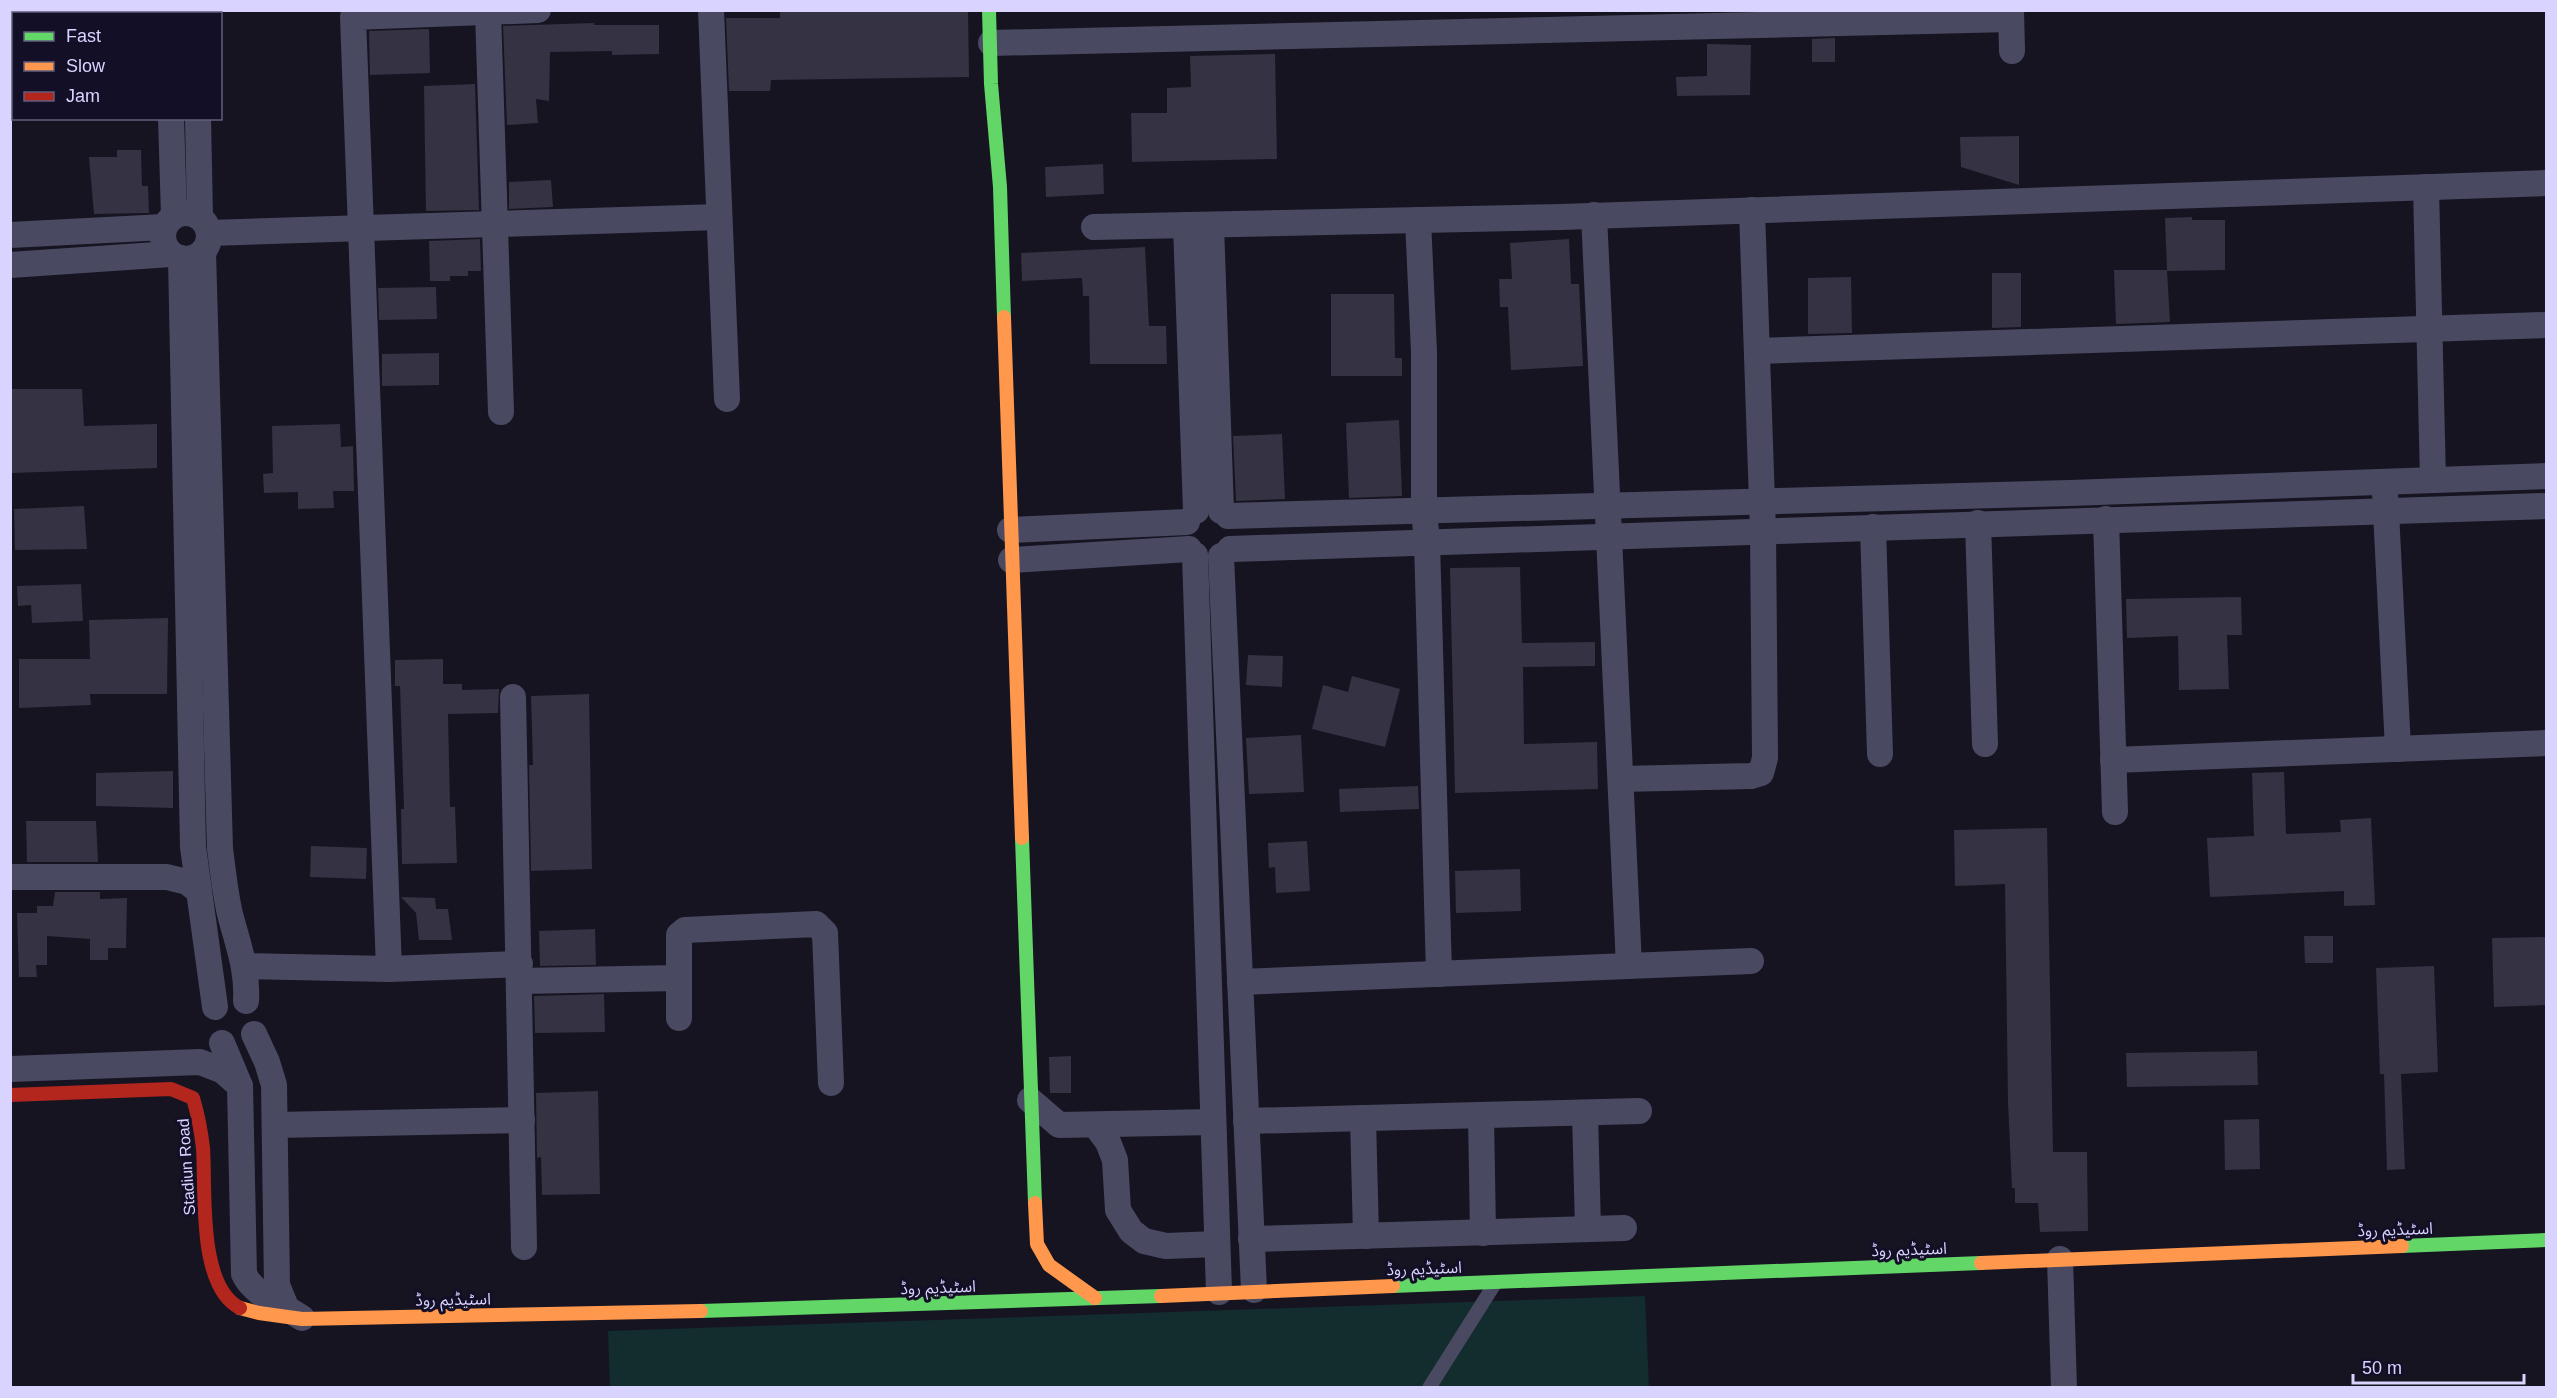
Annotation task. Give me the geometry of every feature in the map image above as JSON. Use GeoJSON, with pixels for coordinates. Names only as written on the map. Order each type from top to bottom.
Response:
{"type":"FeatureCollection","features":[{"type":"Feature","properties":{"kind":"main road"},"geometry":{"type":"LineString","coordinates":[[989,10],[990,84],[1000,187],[1011,560],[1037,1244],[1049,1265],[1095,1298]]}},
{"type":"Feature","properties":{"kind":"main road","name":"Stadiun Road"},"geometry":{"type":"LineString","coordinates":[[10,1095],[171,1089],[193,1098],[203,1131],[208,1246],[216,1280],[234,1305],[255,1312],[294,1313]]}},
{"type":"Feature","properties":{"kind":"main road","name":"اسٹیڈیم روڈ"},"geometry":{"type":"LineString","coordinates":[[294,1313],[792,1309],[2547,1240]]}},
{"type":"Feature","properties":{"kind":"street"},"geometry":{"type":"LineString","coordinates":[[389,969],[353,17],[538,10]]}},
{"type":"Feature","properties":{"kind":"street"},"geometry":{"type":"LineString","coordinates":[[711,10],[727,399]]}},
{"type":"Feature","properties":{"kind":"street"},"geometry":{"type":"LineString","coordinates":[[488,12],[501,412]]}},
{"type":"Feature","properties":{"kind":"street"},"geometry":{"type":"LineString","coordinates":[[991,43],[2011,15],[2012,51]]}},
{"type":"Feature","properties":{"kind":"street"},"geometry":{"type":"LineString","coordinates":[[171,120],[169,221],[163,242],[193,243]]}},
{"type":"Feature","properties":{"kind":"street"},"geometry":{"type":"LineString","coordinates":[[198,120],[193,243],[193,847],[214,1007]]}},
{"type":"Feature","properties":{"kind":"street"},"geometry":{"type":"LineString","coordinates":[[1094,227],[1594,215],[2547,183]]}},
{"type":"Feature","properties":{"kind":"street"},"geometry":{"type":"LineString","coordinates":[[2426,187],[2433,480]]}},
{"type":"Feature","properties":{"kind":"street"},"geometry":{"type":"LineString","coordinates":[[1621,779],[1751,776],[1761,773],[1765,758],[1763,531],[1752,210]]}},
{"type":"Feature","properties":{"kind":"street"},"geometry":{"type":"LineString","coordinates":[[10,235],[169,221],[184,212],[193,243],[220,849],[229,906],[245,966],[246,1001],[257,1017],[254,1034],[246,1043],[232,1047],[218,1041],[209,1029],[210,1013],[214,1007],[220,1001],[235,998],[246,1001]]}},
{"type":"Feature","properties":{"kind":"street"},"geometry":{"type":"LineString","coordinates":[[1594,215],[1629,966]]}},
{"type":"Feature","properties":{"kind":"street"},"geometry":{"type":"LineString","coordinates":[[10,265],[193,243],[362,228],[719,217]]}},
{"type":"Feature","properties":{"kind":"street"},"geometry":{"type":"LineString","coordinates":[[1418,220],[1424,352],[1424,511],[1427,542],[1439,974]]}},
{"type":"Feature","properties":{"kind":"street"},"geometry":{"type":"LineString","coordinates":[[1186,225],[1208,515]]}},
{"type":"Feature","properties":{"kind":"street"},"geometry":{"type":"LineString","coordinates":[[1211,225],[1208,515],[1184,536],[1192,552],[1219,1292]]}},
{"type":"Feature","properties":{"kind":"street"},"geometry":{"type":"LineString","coordinates":[[1757,351],[2547,325]]}},
{"type":"Feature","properties":{"kind":"street"},"geometry":{"type":"LineString","coordinates":[[1010,530],[1208,515],[1606,506],[2547,476]]}},
{"type":"Feature","properties":{"kind":"street"},"geometry":{"type":"LineString","coordinates":[[2384,482],[2398,749]]}},
{"type":"Feature","properties":{"kind":"street"},"geometry":{"type":"LineString","coordinates":[[1011,560],[1192,552],[1208,559],[1226,552],[1427,542],[2387,509],[2547,506]]}},
{"type":"Feature","properties":{"kind":"street"},"geometry":{"type":"LineString","coordinates":[[1208,515],[1234,528],[1235,536],[1226,552],[1240,982],[1254,1290]]}},
{"type":"Feature","properties":{"kind":"street"},"geometry":{"type":"LineString","coordinates":[[2106,519],[2115,812]]}},
{"type":"Feature","properties":{"kind":"street"},"geometry":{"type":"LineString","coordinates":[[1978,523],[1985,744]]}},
{"type":"Feature","properties":{"kind":"street"},"geometry":{"type":"LineString","coordinates":[[1873,527],[1880,754]]}},
{"type":"Feature","properties":{"kind":"street"},"geometry":{"type":"LineString","coordinates":[[513,698],[524,1247]]}},
{"type":"Feature","properties":{"kind":"street"},"geometry":{"type":"LineString","coordinates":[[2113,760],[2547,743]]}},
{"type":"Feature","properties":{"kind":"street"},"geometry":{"type":"LineString","coordinates":[[10,877],[167,877],[187,882],[199,891]]}},
{"type":"Feature","properties":{"kind":"street"},"geometry":{"type":"LineString","coordinates":[[680,1018],[679,935],[685,930],[816,924],[825,933],[831,1083]]}},
{"type":"Feature","properties":{"kind":"street"},"geometry":{"type":"LineString","coordinates":[[1240,982],[1751,961]]}},
{"type":"Feature","properties":{"kind":"street"},"geometry":{"type":"LineString","coordinates":[[245,966],[678,978]]}},
{"type":"Feature","properties":{"kind":"street"},"geometry":{"type":"LineString","coordinates":[[254,1034],[267,1062],[274,1085],[277,1285],[294,1313]]}},
{"type":"Feature","properties":{"kind":"street"},"geometry":{"type":"LineString","coordinates":[[222,1043],[240,1086],[244,1274],[247,1282],[294,1313]]}},
{"type":"Feature","properties":{"kind":"street"},"geometry":{"type":"LineString","coordinates":[[10,1069],[200,1062],[223,1071],[240,1086]]}},
{"type":"Feature","properties":{"kind":"street"},"geometry":{"type":"LineString","coordinates":[[1030,1100],[1059,1125],[1213,1122]]}},
{"type":"Feature","properties":{"kind":"street"},"geometry":{"type":"LineString","coordinates":[[1246,1121],[1639,1111]]}},
{"type":"Feature","properties":{"kind":"street"},"geometry":{"type":"LineString","coordinates":[[1585,1113],[1587,1229]]}},
{"type":"Feature","properties":{"kind":"street"},"geometry":{"type":"LineString","coordinates":[[1481,1116],[1483,1233]]}},
{"type":"Feature","properties":{"kind":"street"},"geometry":{"type":"LineString","coordinates":[[1363,1118],[1366,1236]]}},
{"type":"Feature","properties":{"kind":"street"},"geometry":{"type":"LineString","coordinates":[[275,1125],[522,1120]]}},
{"type":"Feature","properties":{"kind":"street"},"geometry":{"type":"LineString","coordinates":[[1096,1125],[1108,1142],[1115,1160],[1118,1210],[1131,1231],[1144,1241],[1166,1246],[1217,1244]]}},
{"type":"Feature","properties":{"kind":"street"},"geometry":{"type":"LineString","coordinates":[[1251,1239],[1624,1228]]}},
{"type":"Feature","properties":{"kind":"street"},"geometry":{"type":"LineString","coordinates":[[2060,1259],[2064,1388]]}},
{"type":"Feature","properties":{"kind":"lane"},"geometry":{"type":"LineString","coordinates":[[1429,1388],[1496,1283]]}},
{"type":"Feature","properties":{"kind":"green space"},"geometry":{"type":"Polygon","coordinates":[[[1645,1296],[1649,1387],[610,1387],[608,1331],[1645,1296]]]}},
{"type":"Feature","properties":{"kind":"building"},"geometry":{"type":"Polygon","coordinates":[[[780,10],[968,10],[969,77],[771,80],[770,91],[729,91],[726,18],[780,18],[780,10]]]}},
{"type":"Feature","properties":{"kind":"building"},"geometry":{"type":"Polygon","coordinates":[[[594,23],[594,25],[659,25],[659,54],[612,55],[612,51],[550,52],[549,101],[536,99],[538,123],[507,125],[503,26],[594,23]]]}},
{"type":"Feature","properties":{"kind":"building"},"geometry":{"type":"Polygon","coordinates":[[[429,29],[430,73],[370,75],[369,31],[429,29]]]}},
{"type":"Feature","properties":{"kind":"building"},"geometry":{"type":"Polygon","coordinates":[[[1835,38],[1835,62],[1812,62],[1812,39],[1835,38]]]}},
{"type":"Feature","properties":{"kind":"building"},"geometry":{"type":"Polygon","coordinates":[[[1707,44],[1751,45],[1750,95],[1677,96],[1676,77],[1707,76],[1707,44]]]}},
{"type":"Feature","properties":{"kind":"building"},"geometry":{"type":"Polygon","coordinates":[[[1275,54],[1277,159],[1132,162],[1131,113],[1167,113],[1167,88],[1191,87],[1190,56],[1275,54]]]}},
{"type":"Feature","properties":{"kind":"building"},"geometry":{"type":"Polygon","coordinates":[[[475,84],[479,210],[426,211],[424,86],[475,84]]]}},
{"type":"Feature","properties":{"kind":"building"},"geometry":{"type":"Polygon","coordinates":[[[2019,136],[2019,185],[1961,167],[1960,137],[2019,136]]]}},
{"type":"Feature","properties":{"kind":"building"},"geometry":{"type":"Polygon","coordinates":[[[117,150],[141,150],[142,186],[148,186],[149,213],[94,214],[89,157],[117,157],[117,150]]]}},
{"type":"Feature","properties":{"kind":"building"},"geometry":{"type":"Polygon","coordinates":[[[1103,164],[1104,194],[1046,197],[1045,167],[1103,164]]]}},
{"type":"Feature","properties":{"kind":"building"},"geometry":{"type":"Polygon","coordinates":[[[551,180],[553,207],[509,209],[509,182],[551,180]]]}},
{"type":"Feature","properties":{"kind":"building"},"geometry":{"type":"Polygon","coordinates":[[[2192,217],[2192,220],[2225,220],[2225,270],[2167,271],[2170,322],[2116,324],[2114,270],[2167,270],[2165,218],[2192,217]]]}},
{"type":"Feature","properties":{"kind":"building"},"geometry":{"type":"Polygon","coordinates":[[[480,239],[481,271],[468,271],[468,276],[450,276],[450,281],[430,281],[429,241],[480,239]]]}},
{"type":"Feature","properties":{"kind":"building"},"geometry":{"type":"Polygon","coordinates":[[[1569,239],[1571,284],[1579,284],[1583,366],[1511,370],[1508,307],[1500,307],[1499,279],[1512,279],[1510,243],[1569,239]]]}},
{"type":"Feature","properties":{"kind":"building"},"geometry":{"type":"Polygon","coordinates":[[[1145,247],[1149,326],[1166,326],[1167,364],[1090,364],[1089,296],[1083,296],[1082,278],[1022,281],[1021,253],[1145,247]]]}},
{"type":"Feature","properties":{"kind":"building"},"geometry":{"type":"Polygon","coordinates":[[[1992,273],[2021,273],[2021,327],[1992,328],[1992,273]]]}},
{"type":"Feature","properties":{"kind":"building"},"geometry":{"type":"Polygon","coordinates":[[[1851,277],[1852,333],[1808,334],[1808,278],[1851,277]]]}},
{"type":"Feature","properties":{"kind":"building"},"geometry":{"type":"Polygon","coordinates":[[[436,287],[437,319],[379,320],[378,288],[436,287]]]}},
{"type":"Feature","properties":{"kind":"building"},"geometry":{"type":"Polygon","coordinates":[[[1331,294],[1394,294],[1395,358],[1402,358],[1402,376],[1331,376],[1331,294]]]}},
{"type":"Feature","properties":{"kind":"building"},"geometry":{"type":"Polygon","coordinates":[[[439,353],[439,385],[382,386],[382,354],[439,353]]]}},
{"type":"Feature","properties":{"kind":"building"},"geometry":{"type":"Polygon","coordinates":[[[12,389],[82,389],[84,426],[157,424],[157,468],[12,473],[12,389]]]}},
{"type":"Feature","properties":{"kind":"building"},"geometry":{"type":"Polygon","coordinates":[[[1399,420],[1402,496],[1349,498],[1346,423],[1399,420]]]}},
{"type":"Feature","properties":{"kind":"building"},"geometry":{"type":"Polygon","coordinates":[[[340,424],[341,447],[353,446],[354,491],[333,491],[334,508],[298,509],[298,492],[264,493],[263,474],[273,473],[272,426],[340,424]]]}},
{"type":"Feature","properties":{"kind":"building"},"geometry":{"type":"Polygon","coordinates":[[[1282,434],[1285,499],[1236,501],[1233,436],[1282,434]]]}},
{"type":"Feature","properties":{"kind":"building"},"geometry":{"type":"Polygon","coordinates":[[[84,506],[87,549],[15,550],[14,509],[84,506]]]}},
{"type":"Feature","properties":{"kind":"building"},"geometry":{"type":"Polygon","coordinates":[[[1520,567],[1522,643],[1595,642],[1595,666],[1523,667],[1524,744],[1597,742],[1598,789],[1455,793],[1450,568],[1520,567]]]}},
{"type":"Feature","properties":{"kind":"building"},"geometry":{"type":"Polygon","coordinates":[[[81,584],[83,621],[32,623],[31,605],[18,606],[17,586],[81,584]]]}},
{"type":"Feature","properties":{"kind":"building"},"geometry":{"type":"Polygon","coordinates":[[[2241,597],[2242,635],[2227,635],[2229,689],[2179,690],[2178,636],[2127,638],[2126,599],[2241,597]]]}},
{"type":"Feature","properties":{"kind":"building"},"geometry":{"type":"Polygon","coordinates":[[[168,618],[167,694],[90,694],[91,705],[19,708],[19,659],[90,659],[89,620],[168,618]]]}},
{"type":"Feature","properties":{"kind":"building"},"geometry":{"type":"Polygon","coordinates":[[[1248,655],[1283,656],[1282,687],[1246,685],[1248,655]]]}},
{"type":"Feature","properties":{"kind":"building"},"geometry":{"type":"Polygon","coordinates":[[[443,659],[443,684],[462,684],[462,690],[499,689],[498,713],[448,714],[450,807],[455,807],[457,863],[402,864],[401,809],[404,809],[400,686],[395,686],[395,660],[443,659]]]}},
{"type":"Feature","properties":{"kind":"building"},"geometry":{"type":"Polygon","coordinates":[[[1352,676],[1400,689],[1385,747],[1312,729],[1323,685],[1348,692],[1352,676]]]}},
{"type":"Feature","properties":{"kind":"building"},"geometry":{"type":"Polygon","coordinates":[[[589,694],[592,869],[531,871],[529,765],[533,765],[531,696],[589,694]]]}},
{"type":"Feature","properties":{"kind":"building"},"geometry":{"type":"Polygon","coordinates":[[[1301,735],[1304,792],[1249,794],[1246,738],[1301,735]]]}},
{"type":"Feature","properties":{"kind":"building"},"geometry":{"type":"Polygon","coordinates":[[[173,771],[173,808],[96,806],[96,773],[173,771]]]}},
{"type":"Feature","properties":{"kind":"building"},"geometry":{"type":"Polygon","coordinates":[[[2284,772],[2286,834],[2341,832],[2340,820],[2371,818],[2375,905],[2344,906],[2344,891],[2210,897],[2207,838],[2254,836],[2252,773],[2284,772]]]}},
{"type":"Feature","properties":{"kind":"building"},"geometry":{"type":"Polygon","coordinates":[[[1418,786],[1419,809],[1340,812],[1339,789],[1418,786]]]}},
{"type":"Feature","properties":{"kind":"building"},"geometry":{"type":"Polygon","coordinates":[[[26,821],[96,821],[98,862],[27,862],[26,821]]]}},
{"type":"Feature","properties":{"kind":"building"},"geometry":{"type":"Polygon","coordinates":[[[2047,828],[2053,1152],[2087,1152],[2088,1231],[2040,1232],[2038,1203],[2015,1203],[2015,1188],[2012,1188],[2008,1102],[2005,884],[1955,886],[1954,830],[2047,828]]]}},
{"type":"Feature","properties":{"kind":"building"},"geometry":{"type":"Polygon","coordinates":[[[1307,841],[1310,891],[1276,893],[1275,867],[1269,868],[1268,843],[1307,841]]]}},
{"type":"Feature","properties":{"kind":"building"},"geometry":{"type":"Polygon","coordinates":[[[311,846],[367,848],[366,879],[310,877],[311,846]]]}},
{"type":"Feature","properties":{"kind":"building"},"geometry":{"type":"Polygon","coordinates":[[[1520,869],[1521,911],[1456,913],[1455,871],[1520,869]]]}},
{"type":"Feature","properties":{"kind":"building"},"geometry":{"type":"Polygon","coordinates":[[[55,892],[100,892],[100,899],[127,898],[126,948],[108,948],[108,960],[90,960],[90,939],[47,936],[47,965],[36,965],[37,977],[19,977],[17,913],[37,913],[37,906],[53,906],[55,892]]]}},
{"type":"Feature","properties":{"kind":"building"},"geometry":{"type":"Polygon","coordinates":[[[401,897],[435,898],[436,909],[448,909],[452,940],[419,940],[416,913],[401,897]]]}},
{"type":"Feature","properties":{"kind":"building"},"geometry":{"type":"Polygon","coordinates":[[[595,929],[596,965],[540,966],[539,931],[595,929]]]}},
{"type":"Feature","properties":{"kind":"building"},"geometry":{"type":"Polygon","coordinates":[[[2304,936],[2333,936],[2333,963],[2305,963],[2304,936]]]}},
{"type":"Feature","properties":{"kind":"building"},"geometry":{"type":"Polygon","coordinates":[[[2547,937],[2547,1005],[2494,1007],[2492,938],[2547,937]]]}},
{"type":"Feature","properties":{"kind":"building"},"geometry":{"type":"Polygon","coordinates":[[[2434,966],[2438,1072],[2401,1074],[2405,1169],[2387,1170],[2384,1074],[2380,1074],[2376,968],[2434,966]]]}},
{"type":"Feature","properties":{"kind":"building"},"geometry":{"type":"Polygon","coordinates":[[[604,994],[605,1032],[535,1033],[534,996],[604,994]]]}},
{"type":"Feature","properties":{"kind":"building"},"geometry":{"type":"Polygon","coordinates":[[[2257,1051],[2258,1085],[2127,1087],[2126,1053],[2257,1051]]]}},
{"type":"Feature","properties":{"kind":"building"},"geometry":{"type":"Polygon","coordinates":[[[1071,1056],[1071,1093],[1050,1093],[1049,1057],[1071,1056]]]}},
{"type":"Feature","properties":{"kind":"building"},"geometry":{"type":"Polygon","coordinates":[[[598,1091],[600,1194],[542,1195],[541,1157],[537,1158],[536,1093],[598,1091]]]}},
{"type":"Feature","properties":{"kind":"building"},"geometry":{"type":"Polygon","coordinates":[[[2259,1119],[2260,1169],[2225,1170],[2224,1120],[2259,1119]]]}},
{"type":"Feature","properties":{"kind":"traffic: fast"},"geometry":{"type":"LineString","coordinates":[[989,10],[991,84],[1000,187],[1004,317]]}},
{"type":"Feature","properties":{"kind":"traffic: fast"},"geometry":{"type":"LineString","coordinates":[[1022,838],[1035,1203]]}},
{"type":"Feature","properties":{"kind":"traffic: fast"},"geometry":{"type":"LineString","coordinates":[[2402,1246],[2546,1240]]}},
{"type":"Feature","properties":{"kind":"traffic: fast"},"geometry":{"type":"LineString","coordinates":[[1393,1286],[1981,1263]]}},
{"type":"Feature","properties":{"kind":"traffic: fast"},"geometry":{"type":"LineString","coordinates":[[701,1311],[1161,1296]]}},
{"type":"Feature","properties":{"kind":"traffic: slow"},"geometry":{"type":"LineString","coordinates":[[1004,317],[1022,838]]}},
{"type":"Feature","properties":{"kind":"traffic: slow"},"geometry":{"type":"LineString","coordinates":[[1035,1203],[1037,1244],[1049,1265],[1095,1298]]}},
{"type":"Feature","properties":{"kind":"traffic: slow"},"geometry":{"type":"LineString","coordinates":[[1981,1263],[2402,1246]]}},
{"type":"Feature","properties":{"kind":"traffic: slow"},"geometry":{"type":"LineString","coordinates":[[1161,1296],[1393,1286]]}},
{"type":"Feature","properties":{"kind":"traffic: slow"},"geometry":{"type":"LineString","coordinates":[[240,1308],[302,1319],[701,1311]]}},
{"type":"Feature","properties":{"kind":"traffic: jam"},"geometry":{"type":"LineString","coordinates":[[10,1095],[171,1089],[193,1098],[203,1148],[205,1211],[210,1259],[216,1279],[226,1296],[240,1308]]}}]}
